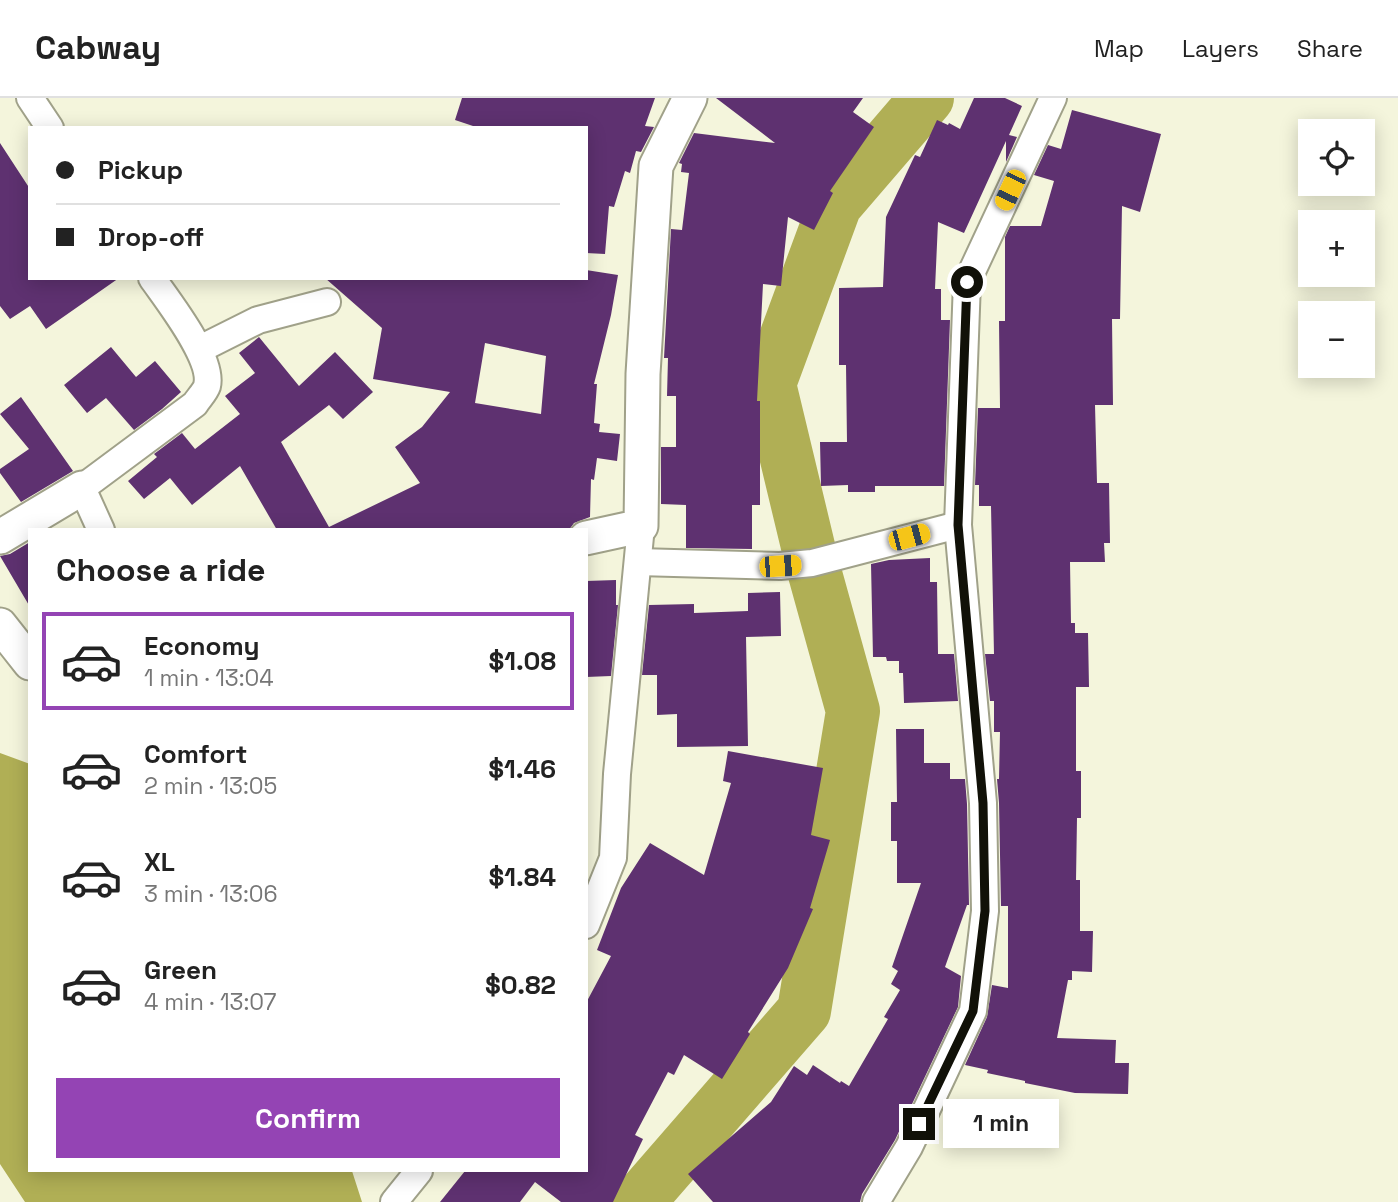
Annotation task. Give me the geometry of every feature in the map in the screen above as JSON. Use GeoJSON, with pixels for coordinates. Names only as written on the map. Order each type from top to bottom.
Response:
{"type":"FeatureCollection","features":[{"type":"Feature","properties":{"kind":"street"},"geometry":{"type":"LineString","coordinates":[[30,98],[49,126]]}},
{"type":"Feature","properties":{"kind":"street"},"geometry":{"type":"LineString","coordinates":[[588,920],[613,858],[617,774],[641,526],[643,374],[656,166],[690,98]]}},
{"type":"Feature","properties":{"kind":"street"},"geometry":{"type":"LineString","coordinates":[[876,1202],[909,1147],[973,1011],[985,911],[983,803],[958,525],[967,282],[1053,98]]}},
{"type":"Feature","properties":{"kind":"street"},"geometry":{"type":"LineString","coordinates":[[0,537],[82,488],[195,404],[207,387],[207,373],[200,349],[153,280]]}},
{"type":"Feature","properties":{"kind":"street"},"geometry":{"type":"LineString","coordinates":[[200,349],[258,320],[327,302]]}},
{"type":"Feature","properties":{"kind":"street"},"geometry":{"type":"LineString","coordinates":[[82,488],[100,528]]}},
{"type":"Feature","properties":{"kind":"street"},"geometry":{"type":"LineString","coordinates":[[638,562],[780,566],[812,563],[958,525]]}},
{"type":"Feature","properties":{"kind":"street"},"geometry":{"type":"LineString","coordinates":[[588,538],[641,526]]}},
{"type":"Feature","properties":{"kind":"street"},"geometry":{"type":"LineString","coordinates":[[0,625],[28,660]]}},
{"type":"Feature","properties":{"kind":"street"},"geometry":{"type":"LineString","coordinates":[[394,1202],[418,1172]]}},
{"type":"Feature","properties":{"kind":"shaded area"},"geometry":{"type":"Polygon","coordinates":[[[0,753],[28,763],[28,1172],[352,1172],[362,1202],[25,1202],[0,1164],[0,753]]]}},
{"type":"Feature","properties":{"kind":"building"},"geometry":{"type":"Polygon","coordinates":[[[462,98],[655,98],[645,126],[654,127],[641,152],[636,151],[630,173],[625,171],[614,207],[609,206],[605,254],[588,253],[588,126],[473,126],[455,120],[462,98]]]}},
{"type":"Feature","properties":{"kind":"building"},"geometry":{"type":"Polygon","coordinates":[[[716,98],[863,98],[853,112],[874,127],[830,191],[833,193],[814,230],[788,217],[781,286],[763,284],[757,401],[760,401],[760,505],[752,505],[752,549],[686,548],[686,505],[661,504],[661,447],[676,447],[676,396],[667,396],[668,358],[664,358],[671,229],[682,230],[689,173],[681,172],[682,164],[679,163],[694,133],[775,143],[716,98]]]}},
{"type":"Feature","properties":{"kind":"building"},"geometry":{"type":"Polygon","coordinates":[[[974,98],[1005,98],[1022,106],[1009,135],[1017,137],[1006,162],[1006,141],[964,233],[938,222],[935,289],[941,289],[941,320],[950,320],[944,486],[875,486],[875,492],[848,492],[848,485],[821,486],[820,442],[847,442],[846,365],[839,365],[839,288],[883,287],[886,217],[915,155],[920,157],[937,120],[960,129],[974,98]]]}},
{"type":"Feature","properties":{"kind":"building"},"geometry":{"type":"Polygon","coordinates":[[[1072,110],[1161,134],[1140,212],[1122,206],[1120,319],[1112,319],[1113,405],[1095,405],[1097,483],[1109,483],[1110,543],[1104,543],[1105,562],[1070,562],[1071,623],[1075,623],[1075,633],[1088,633],[1089,687],[1076,687],[1076,771],[1081,771],[1081,818],[1077,818],[1076,880],[1080,880],[1080,931],[1093,931],[1092,972],[1072,971],[1057,1038],[1116,1040],[1115,1063],[1129,1063],[1128,1094],[1075,1093],[1025,1083],[965,1065],[987,1017],[992,985],[1008,988],[1008,906],[1001,906],[997,779],[1000,732],[994,732],[994,701],[990,701],[985,654],[994,654],[991,506],[979,506],[979,485],[975,485],[978,408],[1000,408],[999,321],[1005,321],[1005,237],[1010,226],[1041,226],[1054,181],[1034,175],[1048,145],[1061,149],[1072,110]]]}},
{"type":"Feature","properties":{"kind":"building"},"geometry":{"type":"Polygon","coordinates":[[[0,143],[28,186],[28,280],[116,280],[46,329],[30,306],[10,319],[0,306],[0,143]]]}},
{"type":"Feature","properties":{"kind":"building"},"geometry":{"type":"Polygon","coordinates":[[[588,270],[618,275],[594,384],[597,384],[594,423],[600,424],[599,432],[620,434],[617,461],[597,458],[594,480],[591,479],[590,517],[574,523],[570,528],[276,528],[240,466],[192,505],[170,478],[144,499],[128,481],[157,457],[154,454],[182,433],[195,449],[240,414],[225,396],[255,373],[239,353],[259,337],[299,386],[335,352],[373,392],[343,419],[329,405],[281,442],[329,527],[420,483],[395,447],[422,427],[450,392],[373,379],[382,328],[327,280],[588,280],[588,270]],[[485,343],[475,403],[541,414],[546,356],[485,343]]]}},
{"type":"Feature","properties":{"kind":"building"},"geometry":{"type":"Polygon","coordinates":[[[111,347],[136,377],[155,361],[181,392],[134,430],[106,398],[87,413],[64,385],[111,347]]]}},
{"type":"Feature","properties":{"kind":"building"},"geometry":{"type":"Polygon","coordinates":[[[21,397],[73,471],[21,502],[0,473],[0,469],[29,449],[0,414],[21,397]]]}},
{"type":"Feature","properties":{"kind":"building"},"geometry":{"type":"Polygon","coordinates":[[[28,543],[28,604],[0,556],[10,554],[28,543]]]}},
{"type":"Feature","properties":{"kind":"building"},"geometry":{"type":"Polygon","coordinates":[[[930,558],[930,582],[937,582],[938,654],[954,654],[958,701],[904,703],[903,673],[899,673],[899,661],[873,657],[871,564],[889,560],[930,558]]]}},
{"type":"Feature","properties":{"kind":"building"},"geometry":{"type":"Polygon","coordinates":[[[616,580],[618,605],[611,676],[588,677],[588,581],[616,580]]]}},
{"type":"Feature","properties":{"kind":"building"},"geometry":{"type":"Polygon","coordinates":[[[780,592],[781,636],[746,637],[748,746],[677,747],[677,714],[657,715],[657,675],[642,675],[649,605],[694,604],[694,613],[748,611],[748,593],[780,592]]]}},
{"type":"Feature","properties":{"kind":"building"},"geometry":{"type":"Polygon","coordinates":[[[896,729],[924,729],[924,763],[950,763],[950,779],[965,779],[969,905],[945,967],[961,976],[958,1007],[895,1140],[862,1194],[860,1202],[713,1202],[688,1174],[771,1102],[794,1066],[807,1075],[813,1065],[849,1086],[888,1019],[884,1017],[900,990],[891,984],[898,971],[892,967],[921,883],[897,883],[897,841],[891,841],[891,802],[897,802],[896,729]]]}},
{"type":"Feature","properties":{"kind":"building"},"geometry":{"type":"Polygon","coordinates":[[[728,751],[823,768],[811,835],[830,840],[810,908],[813,909],[788,968],[722,1079],[684,1055],[674,1075],[668,1072],[635,1135],[643,1139],[613,1202],[561,1202],[535,1182],[520,1202],[440,1202],[464,1172],[588,1172],[588,999],[611,956],[597,950],[621,888],[650,843],[704,875],[731,783],[723,781],[728,751]]]}},
{"type":"Feature","properties":{"kind":"waterway"},"geometry":{"type":"LineString","coordinates":[[638,1202],[804,1011],[853,711],[812,563],[769,384],[835,205],[927,98]]}},
{"type":"Feature","properties":{"kind":"route"},"geometry":{"type":"LineString","coordinates":[[919,1124],[973,1011],[985,911],[983,803],[958,525],[967,282]]}}]}
